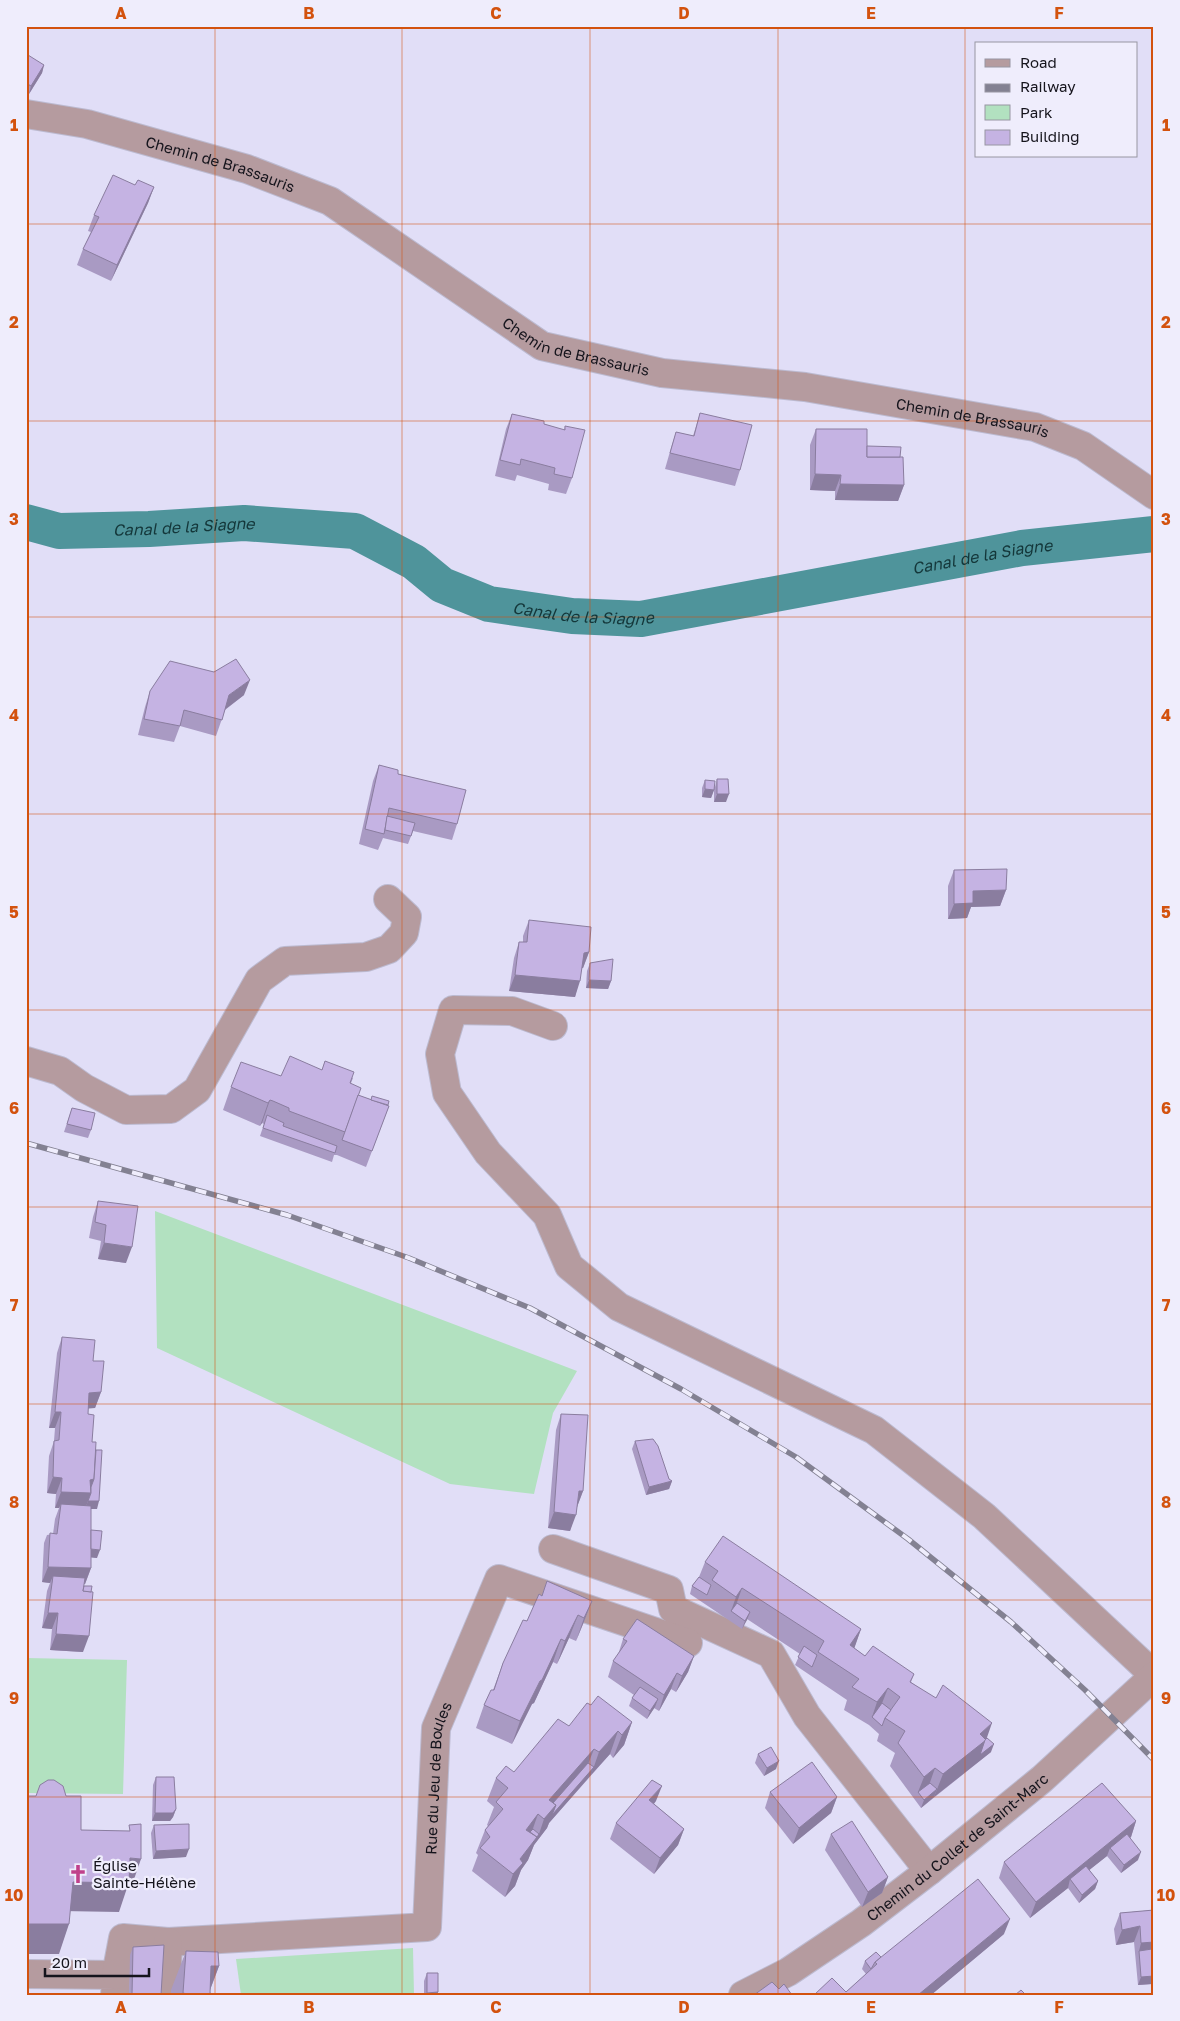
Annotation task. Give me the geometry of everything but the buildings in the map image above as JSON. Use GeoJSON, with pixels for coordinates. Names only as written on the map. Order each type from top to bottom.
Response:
{"type":"FeatureCollection","features":[{"type":"Feature","properties":{"kind":"street","name":"Chemin de Brassauris"},"geometry":{"type":"LineString","coordinates":[[26,114],[87,124],[248,169],[330,201],[542,346],[662,373],[805,387],[1035,428],[1083,446],[1154,495]]}},
{"type":"Feature","properties":{"kind":"street"},"geometry":{"type":"LineString","coordinates":[[26,1061],[60,1071],[84,1088],[126,1110],[171,1109],[197,1090],[259,980],[285,961],[366,957],[390,949],[404,933],[407,917],[388,899]]}},
{"type":"Feature","properties":{"kind":"street"},"geometry":{"type":"LineString","coordinates":[[553,1026],[512,1011],[452,1010],[440,1054],[447,1092],[488,1153],[547,1215],[569,1266],[620,1308],[874,1430],[984,1516],[1154,1676]]}},
{"type":"Feature","properties":{"kind":"street"},"geometry":{"type":"LineString","coordinates":[[553,1549],[669,1590],[673,1609],[771,1654],[807,1716],[929,1872]]}},
{"type":"Feature","properties":{"kind":"street","name":"Rue du Jeu de Boules"},"geometry":{"type":"LineString","coordinates":[[116,1985],[123,1938],[168,1942],[427,1927],[436,1728],[499,1579],[688,1643]]}},
{"type":"Feature","properties":{"kind":"street","name":"Chemin du Collet de Saint-Marc"},"geometry":{"type":"LineString","coordinates":[[743,1995],[788,1972],[861,1923],[929,1872],[1042,1778],[1154,1676]]}},
{"type":"Feature","properties":{"kind":"street"},"geometry":{"type":"LineString","coordinates":[[166,1995],[168,1942]]}},
{"type":"Feature","properties":{"kind":"street"},"geometry":{"type":"LineString","coordinates":[[26,1974],[116,1985]]}},
{"type":"Feature","properties":{"kind":"green space"},"geometry":{"type":"Polygon","coordinates":[[[155,1211],[577,1371],[553,1413],[534,1494],[450,1484],[157,1348],[155,1211]]]}},
{"type":"Feature","properties":{"kind":"green space"},"geometry":{"type":"Polygon","coordinates":[[[26,1658],[127,1660],[123,1794],[26,1793],[26,1658]]]}},
{"type":"Feature","properties":{"kind":"green space"},"geometry":{"type":"Polygon","coordinates":[[[413,1948],[414,1995],[241,1995],[236,1959],[413,1948]]]}},
{"type":"Feature","properties":{"kind":"waterway","name":"Canal de la Siagne"},"geometry":{"type":"LineString","coordinates":[[26,522],[59,531],[149,529],[244,523],[355,531],[414,562],[442,585],[489,604],[572,616],[641,619],[1022,548],[1154,534]]}},
{"type":"Feature","properties":{"kind":"railway"},"geometry":{"type":"LineString","coordinates":[[26,1143],[287,1215],[409,1258],[530,1308],[681,1389],[796,1457],[908,1539],[1011,1622],[1085,1690],[1154,1760]]}},
{"type":"Feature","properties":{"kind":"place","name":"Église Sainte-Hélène"},"geometry":{"type":"Point","coordinates":[78,1874]}}]}
